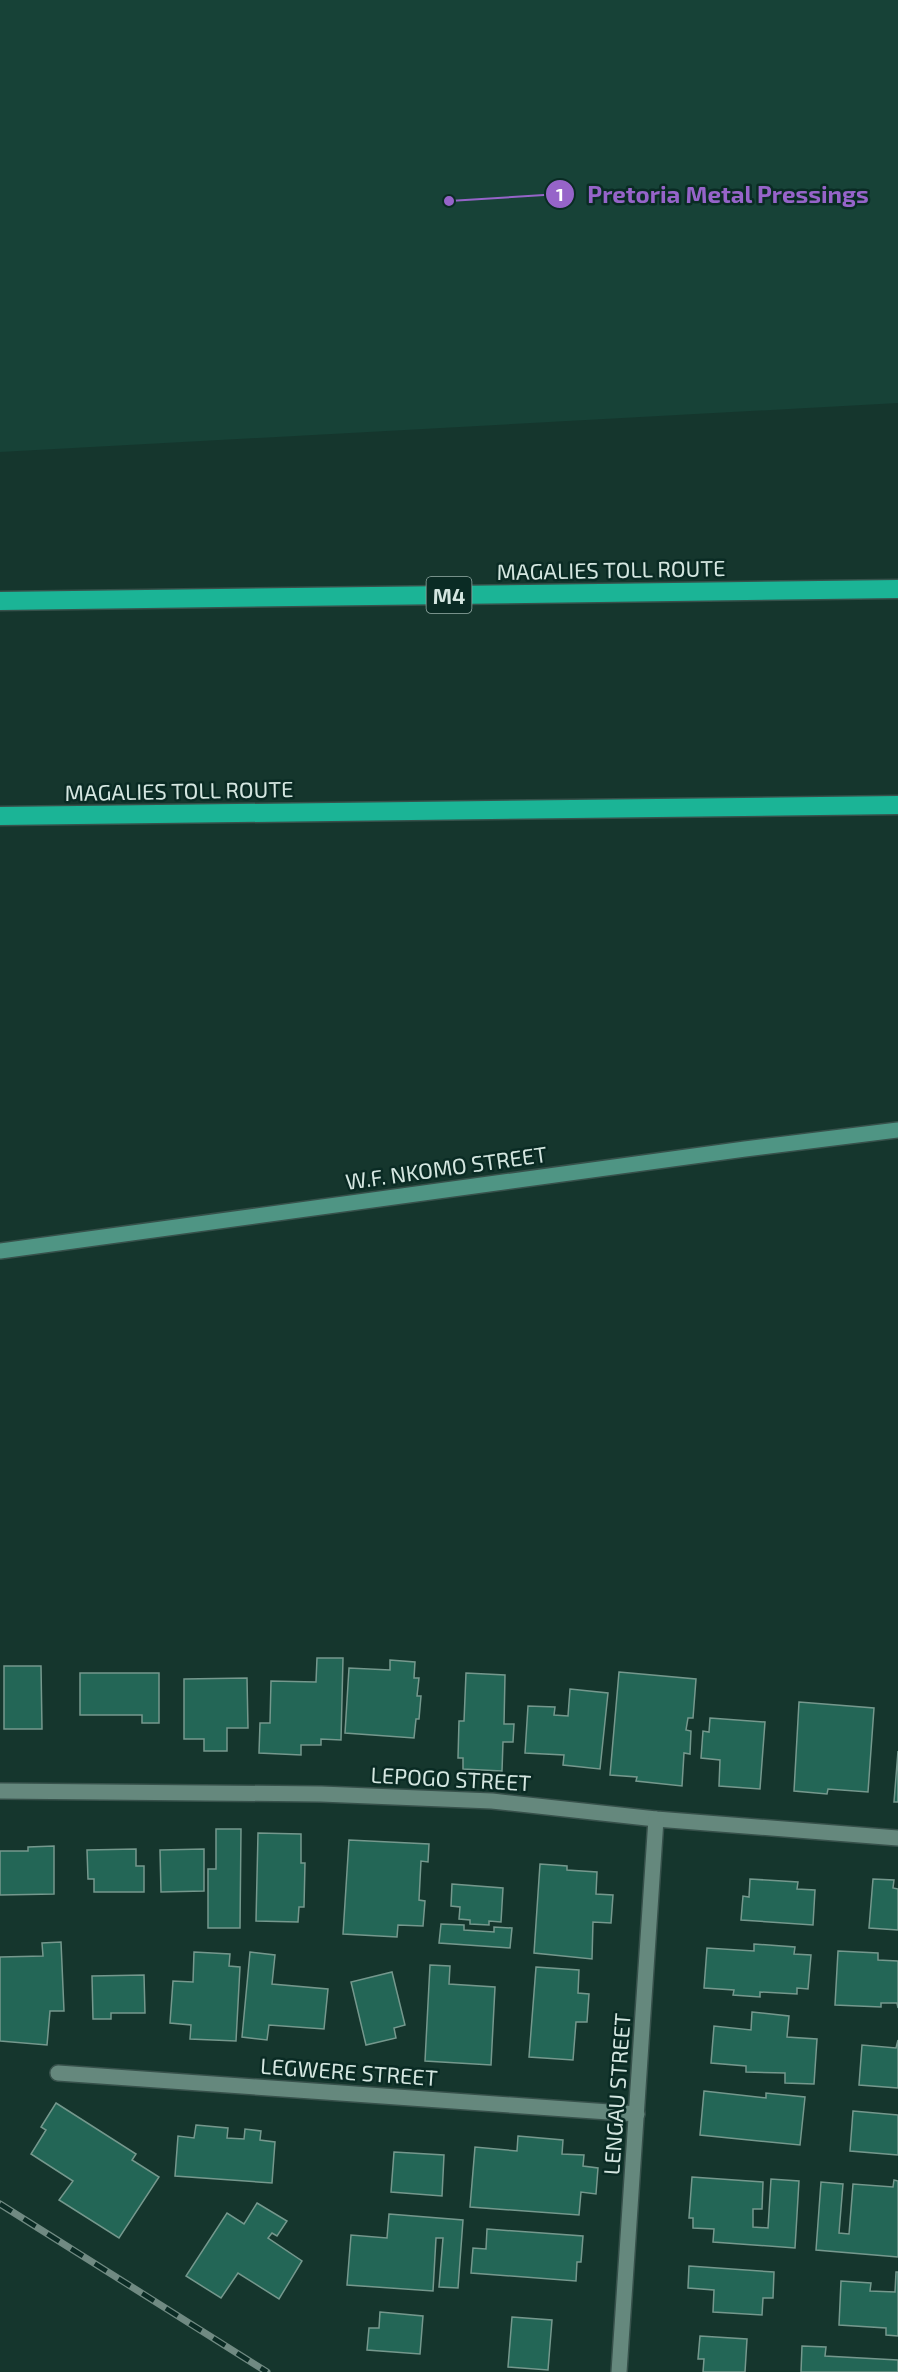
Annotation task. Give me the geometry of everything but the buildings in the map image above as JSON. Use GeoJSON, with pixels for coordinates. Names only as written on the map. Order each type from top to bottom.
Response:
{"type":"FeatureCollection","features":[{"type":"Feature","properties":{"kind":"highway","name":"MAGALIES TOLL ROUTE"},"geometry":{"type":"LineString","coordinates":[[0,601],[898,589]]}},
{"type":"Feature","properties":{"kind":"highway","name":"MAGALIES TOLL ROUTE"},"geometry":{"type":"LineString","coordinates":[[0,816],[898,805]]}},
{"type":"Feature","properties":{"kind":"main road","name":"W.F. NKOMO STREET"},"geometry":{"type":"LineString","coordinates":[[0,1251],[733,1150],[898,1130]]}},
{"type":"Feature","properties":{"kind":"street","name":"LEPOGO STREET"},"geometry":{"type":"LineString","coordinates":[[0,1791],[321,1794],[492,1801],[656,1819],[898,1838]]}},
{"type":"Feature","properties":{"kind":"street","name":"LENGAU STREET"},"geometry":{"type":"LineString","coordinates":[[619,2372],[656,1819]]}},
{"type":"Feature","properties":{"kind":"street","name":"LEGWERE STREET"},"geometry":{"type":"LineString","coordinates":[[58,2073],[637,2114]]}},
{"type":"Feature","properties":{"kind":"shaded area"},"geometry":{"type":"Polygon","coordinates":[[[0,0],[898,0],[898,403],[0,452],[0,0]]]}},
{"type":"Feature","properties":{"kind":"railway"},"geometry":{"type":"LineString","coordinates":[[0,2204],[267,2372]]}},
{"type":"Feature","properties":{"kind":"place","name":"Pretoria Metal Pressings"},"geometry":{"type":"Point","coordinates":[449,201]}}]}
